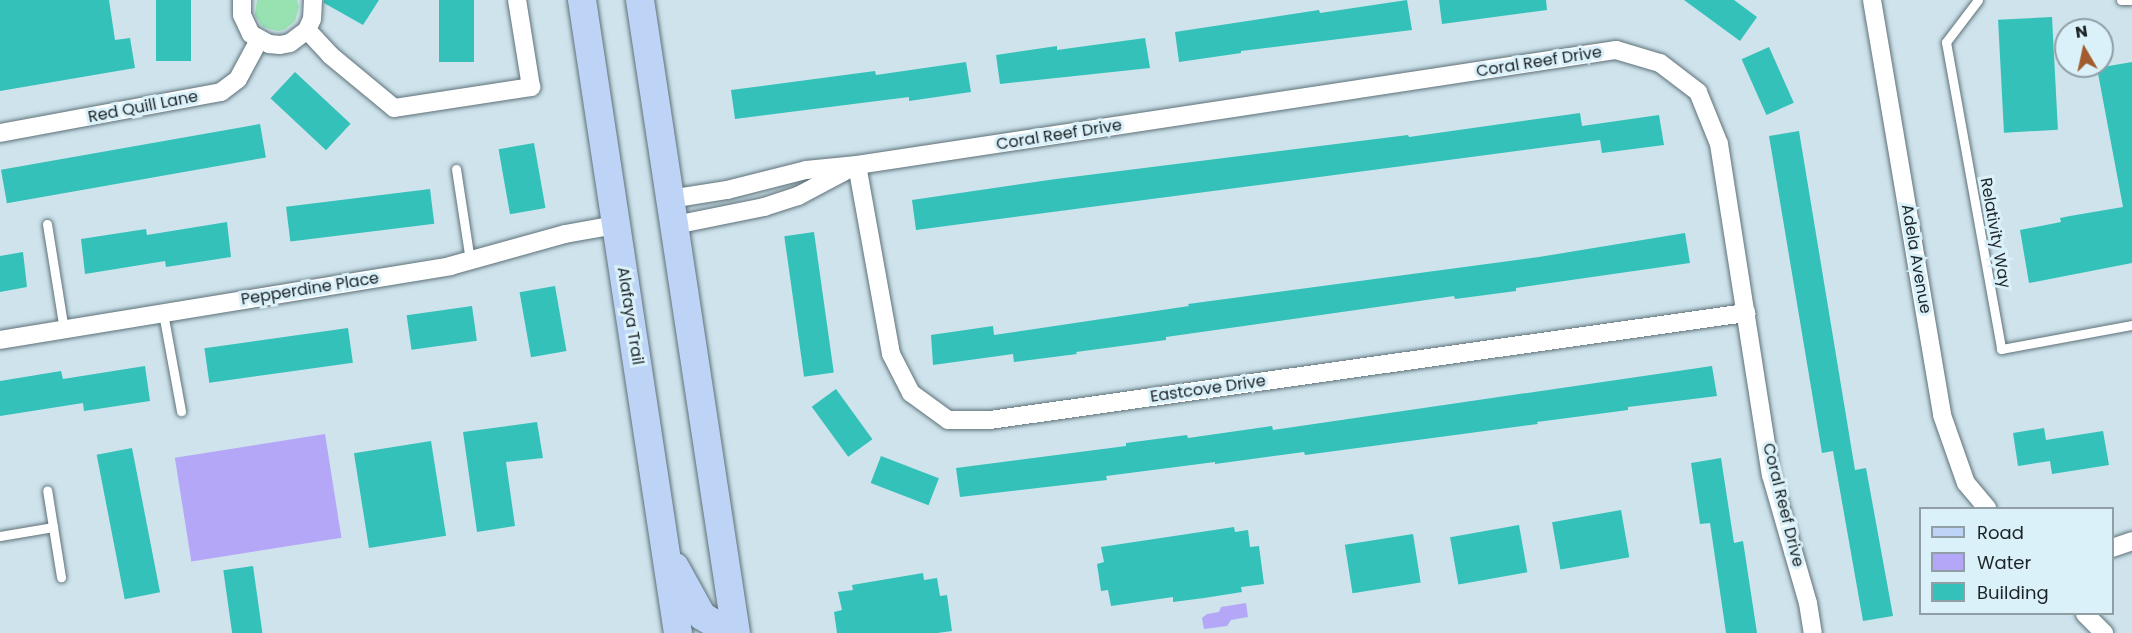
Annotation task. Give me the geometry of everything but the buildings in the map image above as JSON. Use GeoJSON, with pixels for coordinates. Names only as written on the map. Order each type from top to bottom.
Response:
{"type":"FeatureCollection","features":[{"type":"Feature","properties":{"kind":"main road","name":"Alafaya Trail"},"geometry":{"type":"LineString","coordinates":[[582,0],[678,633]]}},
{"type":"Feature","properties":{"kind":"main road"},"geometry":{"type":"LineString","coordinates":[[640,0],[736,633]]}},
{"type":"Feature","properties":{"kind":"main road"},"geometry":{"type":"LineString","coordinates":[[666,549],[702,616],[730,633]]}},
{"type":"Feature","properties":{"kind":"street"},"geometry":{"type":"LineString","coordinates":[[242,0],[245,25],[259,40],[269,44],[290,43],[307,30],[312,20],[313,0]]}},
{"type":"Feature","properties":{"kind":"street"},"geometry":{"type":"LineString","coordinates":[[307,30],[330,55],[394,108],[531,87],[517,0]]}},
{"type":"Feature","properties":{"kind":"street","name":"Adela Avenue"},"geometry":{"type":"LineString","coordinates":[[1872,0],[1942,415],[1966,483],[1986,507]]}},
{"type":"Feature","properties":{"kind":"street","name":"Red Quill Lane"},"geometry":{"type":"LineString","coordinates":[[0,133],[221,92],[238,79],[259,40]]}},
{"type":"Feature","properties":{"kind":"street","name":"Coral Reef Drive"},"geometry":{"type":"LineString","coordinates":[[673,212],[727,190],[806,170],[857,165],[1616,50],[1660,63],[1698,93],[1719,144],[1771,475],[1808,603],[1813,633]]}},
{"type":"Feature","properties":{"kind":"street","name":"Coral Reef Drive"},"geometry":{"type":"LineString","coordinates":[[673,212],[764,207],[798,196],[857,165]]}},
{"type":"Feature","properties":{"kind":"street","name":"Eastcove Drive"},"geometry":{"type":"LineString","coordinates":[[857,165],[891,354],[910,393],[948,420],[990,420],[1746,313]]}},
{"type":"Feature","properties":{"kind":"street","name":"Pepperdine Place"},"geometry":{"type":"LineString","coordinates":[[0,340],[470,261],[565,234],[616,225]]}},
{"type":"Feature","properties":{"kind":"street"},"geometry":{"type":"LineString","coordinates":[[2114,547],[2132,541]]}},
{"type":"Feature","properties":{"kind":"street"},"geometry":{"type":"LineString","coordinates":[[2086,615],[2104,633]]}},
{"type":"Feature","properties":{"kind":"lane","name":"Relativity Way"},"geometry":{"type":"LineString","coordinates":[[1978,0],[1946,42],[2001,349],[2132,325]]}},
{"type":"Feature","properties":{"kind":"lane"},"geometry":{"type":"LineString","coordinates":[[2121,0],[2130,0]]}},
{"type":"Feature","properties":{"kind":"lane"},"geometry":{"type":"LineString","coordinates":[[456,169],[470,261]]}},
{"type":"Feature","properties":{"kind":"lane"},"geometry":{"type":"LineString","coordinates":[[47,224],[64,330]]}},
{"type":"Feature","properties":{"kind":"lane"},"geometry":{"type":"LineString","coordinates":[[163,313],[181,411]]}},
{"type":"Feature","properties":{"kind":"lane"},"geometry":{"type":"LineString","coordinates":[[47,490],[61,578]]}},
{"type":"Feature","properties":{"kind":"lane"},"geometry":{"type":"LineString","coordinates":[[0,536],[53,527]]}},
{"type":"Feature","properties":{"kind":"green space"},"geometry":{"type":"Polygon","coordinates":[[[257,0],[297,0],[299,7],[295,21],[284,30],[277,31],[263,27],[255,15],[257,0]]]}},
{"type":"Feature","properties":{"kind":"water"},"geometry":{"type":"Polygon","coordinates":[[[325,434],[341,538],[191,561],[175,458],[325,434]]]}},
{"type":"Feature","properties":{"kind":"water"},"geometry":{"type":"Polygon","coordinates":[[[1246,603],[1248,617],[1231,620],[1227,626],[1204,629],[1202,618],[1207,614],[1219,612],[1221,607],[1246,603]]]}}]}
